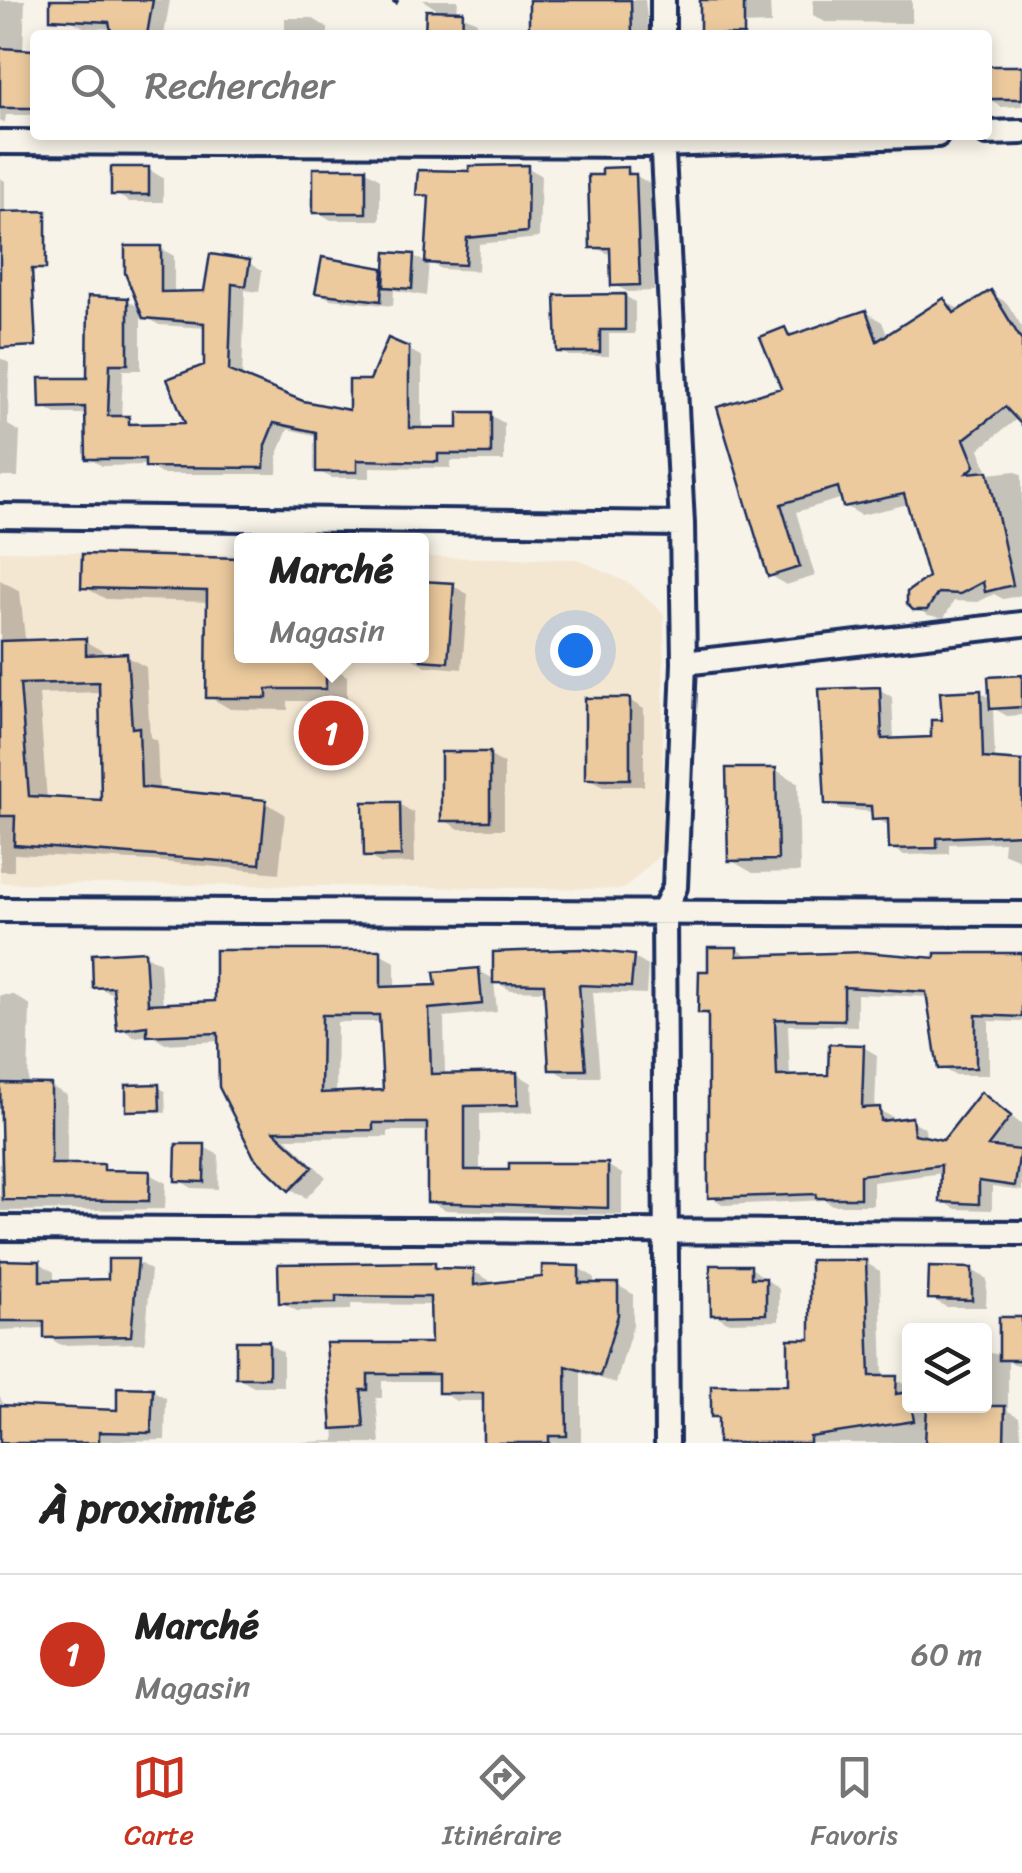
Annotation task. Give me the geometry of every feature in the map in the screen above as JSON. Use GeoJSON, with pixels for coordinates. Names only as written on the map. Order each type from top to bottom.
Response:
{"type":"FeatureCollection","features":[{"type":"Feature","properties":{"kind":"street"},"geometry":{"type":"LineString","coordinates":[[663,30],[664,0]]}},
{"type":"Feature","properties":{"kind":"street"},"geometry":{"type":"LineString","coordinates":[[992,133],[1022,132]]}},
{"type":"Feature","properties":{"kind":"street"},"geometry":{"type":"LineString","coordinates":[[0,142],[662,140],[682,524],[684,663],[676,887],[664,910],[667,1443]]}},
{"type":"Feature","properties":{"kind":"street"},"geometry":{"type":"LineString","coordinates":[[0,516],[682,524]]}},
{"type":"Feature","properties":{"kind":"street"},"geometry":{"type":"LineString","coordinates":[[684,663],[1022,624]]}},
{"type":"Feature","properties":{"kind":"street"},"geometry":{"type":"LineString","coordinates":[[0,910],[1022,914]]}},
{"type":"Feature","properties":{"kind":"street"},"geometry":{"type":"LineString","coordinates":[[0,1228],[1022,1233]]}},
{"type":"Feature","properties":{"kind":"shaded area"},"geometry":{"type":"Polygon","coordinates":[[[0,551],[234,554],[234,663],[429,663],[429,557],[577,559],[631,584],[664,614],[662,853],[624,889],[0,883],[0,551]]]}},
{"type":"Feature","properties":{"kind":"building"},"geometry":{"type":"Polygon","coordinates":[[[50,0],[153,0],[148,30],[111,30],[109,22],[50,19],[50,0]]]}},
{"type":"Feature","properties":{"kind":"building"},"geometry":{"type":"Polygon","coordinates":[[[529,0],[631,0],[632,30],[529,30],[529,0]]]}},
{"type":"Feature","properties":{"kind":"building"},"geometry":{"type":"Polygon","coordinates":[[[700,0],[744,0],[744,30],[700,30],[700,0]]]}},
{"type":"Feature","properties":{"kind":"building"},"geometry":{"type":"Polygon","coordinates":[[[426,10],[463,11],[462,30],[425,30],[426,10]]]}},
{"type":"Feature","properties":{"kind":"building"},"geometry":{"type":"Polygon","coordinates":[[[0,48],[30,50],[30,108],[0,108],[0,48]]]}},
{"type":"Feature","properties":{"kind":"building"},"geometry":{"type":"Polygon","coordinates":[[[992,66],[1022,66],[1022,99],[992,99],[992,66]]]}},
{"type":"Feature","properties":{"kind":"building"},"geometry":{"type":"Polygon","coordinates":[[[528,165],[527,232],[467,238],[465,265],[425,263],[429,196],[416,195],[418,170],[469,171],[469,166],[528,165]]]}},
{"type":"Feature","properties":{"kind":"building"},"geometry":{"type":"Polygon","coordinates":[[[111,167],[149,167],[149,195],[111,195],[111,167]]]}},
{"type":"Feature","properties":{"kind":"building"},"geometry":{"type":"Polygon","coordinates":[[[628,167],[628,174],[636,174],[640,285],[611,286],[610,248],[590,248],[588,175],[602,175],[602,168],[628,167]]]}},
{"type":"Feature","properties":{"kind":"building"},"geometry":{"type":"Polygon","coordinates":[[[313,168],[366,168],[366,213],[313,213],[313,168]]]}},
{"type":"Feature","properties":{"kind":"building"},"geometry":{"type":"Polygon","coordinates":[[[46,211],[46,269],[32,269],[36,346],[0,348],[0,212],[46,211]]]}},
{"type":"Feature","properties":{"kind":"building"},"geometry":{"type":"Polygon","coordinates":[[[125,246],[161,246],[161,292],[204,291],[210,254],[250,260],[246,286],[232,284],[229,371],[303,401],[349,410],[349,380],[370,380],[388,338],[409,347],[409,428],[458,428],[458,412],[491,412],[491,454],[438,454],[438,462],[357,460],[357,472],[316,472],[316,432],[274,423],[265,445],[264,468],[145,467],[145,459],[86,459],[85,407],[40,408],[39,378],[87,378],[88,296],[128,298],[128,364],[110,364],[108,416],[129,416],[129,424],[185,423],[167,379],[204,365],[204,323],[143,318],[125,273],[125,246]]]}},
{"type":"Feature","properties":{"kind":"building"},"geometry":{"type":"Polygon","coordinates":[[[386,252],[414,254],[412,289],[384,287],[386,252]]]}},
{"type":"Feature","properties":{"kind":"building"},"geometry":{"type":"Polygon","coordinates":[[[322,257],[383,268],[381,301],[315,293],[322,257]]]}},
{"type":"Feature","properties":{"kind":"building"},"geometry":{"type":"Polygon","coordinates":[[[991,290],[1022,341],[1022,425],[1005,407],[964,439],[975,466],[967,473],[988,471],[1013,585],[985,592],[983,582],[960,594],[938,593],[927,610],[913,610],[907,604],[907,592],[928,577],[904,494],[843,507],[838,487],[781,504],[800,567],[768,577],[717,407],[781,388],[760,337],[785,327],[789,336],[866,310],[877,341],[944,298],[954,313],[991,290]]]}},
{"type":"Feature","properties":{"kind":"building"},"geometry":{"type":"Polygon","coordinates":[[[625,294],[625,330],[600,330],[600,352],[557,352],[555,295],[625,294]]]}},
{"type":"Feature","properties":{"kind":"building"},"geometry":{"type":"Polygon","coordinates":[[[82,554],[234,558],[234,663],[326,663],[326,689],[267,689],[267,698],[206,698],[207,591],[81,588],[82,554]]]}},
{"type":"Feature","properties":{"kind":"building"},"geometry":{"type":"Polygon","coordinates":[[[429,581],[454,583],[448,662],[429,661],[429,581]]]}},
{"type":"Feature","properties":{"kind":"building"},"geometry":{"type":"Polygon","coordinates":[[[86,638],[86,655],[127,653],[132,728],[139,727],[141,787],[266,800],[260,864],[14,845],[15,816],[0,816],[0,641],[86,638]],[[99,682],[20,684],[29,796],[101,800],[99,682]]]}},
{"type":"Feature","properties":{"kind":"building"},"geometry":{"type":"Polygon","coordinates":[[[1022,675],[1022,707],[990,709],[988,677],[1022,675]]]}},
{"type":"Feature","properties":{"kind":"building"},"geometry":{"type":"Polygon","coordinates":[[[880,687],[882,739],[931,737],[931,720],[942,720],[940,692],[981,690],[983,758],[1022,761],[1022,834],[937,838],[937,848],[889,849],[888,819],[872,820],[871,806],[825,804],[819,689],[880,687]]]}},
{"type":"Feature","properties":{"kind":"building"},"geometry":{"type":"Polygon","coordinates":[[[585,698],[630,698],[630,779],[585,779],[585,698]]]}},
{"type":"Feature","properties":{"kind":"building"},"geometry":{"type":"Polygon","coordinates":[[[441,752],[490,752],[490,821],[441,821],[441,752]]]}},
{"type":"Feature","properties":{"kind":"building"},"geometry":{"type":"Polygon","coordinates":[[[726,768],[776,768],[778,860],[728,861],[726,768]]]}},
{"type":"Feature","properties":{"kind":"building"},"geometry":{"type":"Polygon","coordinates":[[[363,802],[400,802],[401,856],[364,857],[363,802]]]}},
{"type":"Feature","properties":{"kind":"building"},"geometry":{"type":"Polygon","coordinates":[[[708,947],[737,947],[737,956],[864,952],[935,958],[935,953],[1022,953],[1022,1017],[976,1015],[976,1068],[938,1069],[926,992],[844,987],[844,1020],[775,1019],[777,1076],[828,1075],[829,1044],[864,1045],[862,1108],[880,1107],[881,1121],[912,1117],[914,1134],[943,1140],[981,1092],[1011,1116],[988,1146],[1020,1150],[1015,1186],[979,1181],[979,1204],[940,1202],[941,1165],[860,1175],[860,1198],[816,1198],[816,1194],[708,1198],[708,1013],[698,1013],[699,971],[708,971],[708,947]]]}},
{"type":"Feature","properties":{"kind":"building"},"geometry":{"type":"Polygon","coordinates":[[[582,949],[634,955],[631,987],[579,985],[586,1070],[549,1070],[544,984],[493,983],[493,952],[582,949]]]}},
{"type":"Feature","properties":{"kind":"building"},"geometry":{"type":"Polygon","coordinates":[[[215,950],[381,950],[381,987],[436,985],[434,972],[479,968],[482,1004],[429,1009],[431,1074],[517,1072],[518,1105],[465,1106],[465,1170],[509,1170],[509,1163],[608,1163],[608,1208],[427,1202],[427,1123],[373,1123],[373,1130],[274,1131],[313,1167],[289,1191],[254,1157],[219,1087],[218,1033],[147,1036],[147,1026],[117,1030],[113,987],[93,988],[92,954],[145,951],[148,1004],[215,1001],[215,950]],[[322,1015],[321,1093],[383,1090],[379,1015],[322,1015]]]}},
{"type":"Feature","properties":{"kind":"building"},"geometry":{"type":"Polygon","coordinates":[[[0,1083],[51,1084],[51,1164],[104,1164],[104,1170],[150,1171],[149,1201],[3,1200],[0,1083]]]}},
{"type":"Feature","properties":{"kind":"building"},"geometry":{"type":"Polygon","coordinates":[[[159,1084],[160,1110],[126,1111],[126,1085],[159,1084]]]}},
{"type":"Feature","properties":{"kind":"building"},"geometry":{"type":"Polygon","coordinates":[[[176,1144],[205,1144],[204,1182],[175,1181],[176,1144]]]}},
{"type":"Feature","properties":{"kind":"building"},"geometry":{"type":"Polygon","coordinates":[[[108,1259],[138,1259],[131,1336],[44,1338],[44,1321],[0,1321],[0,1260],[40,1261],[40,1281],[108,1279],[108,1259]]]}},
{"type":"Feature","properties":{"kind":"building"},"geometry":{"type":"Polygon","coordinates":[[[810,1260],[866,1260],[870,1376],[897,1376],[896,1394],[902,1393],[902,1413],[913,1413],[914,1421],[810,1437],[810,1443],[718,1443],[718,1417],[711,1417],[711,1385],[788,1385],[788,1339],[810,1339],[810,1260]]]}},
{"type":"Feature","properties":{"kind":"building"},"geometry":{"type":"Polygon","coordinates":[[[435,1262],[435,1268],[474,1269],[474,1285],[542,1277],[542,1265],[579,1266],[579,1283],[618,1283],[618,1315],[600,1376],[566,1366],[567,1436],[549,1436],[549,1443],[483,1443],[483,1393],[438,1393],[438,1374],[368,1374],[368,1390],[361,1390],[364,1427],[332,1429],[326,1343],[431,1343],[430,1297],[336,1296],[336,1303],[279,1303],[278,1264],[435,1262]]]}},
{"type":"Feature","properties":{"kind":"building"},"geometry":{"type":"Polygon","coordinates":[[[710,1265],[751,1265],[751,1278],[766,1278],[766,1314],[711,1315],[710,1265]]]}},
{"type":"Feature","properties":{"kind":"building"},"geometry":{"type":"Polygon","coordinates":[[[929,1267],[972,1268],[972,1300],[928,1299],[929,1267]]]}},
{"type":"Feature","properties":{"kind":"building"},"geometry":{"type":"Polygon","coordinates":[[[999,1317],[1022,1317],[1022,1360],[999,1360],[999,1317]]]}},
{"type":"Feature","properties":{"kind":"building"},"geometry":{"type":"Polygon","coordinates":[[[236,1341],[269,1341],[269,1378],[236,1378],[236,1341]]]}},
{"type":"Feature","properties":{"kind":"building"},"geometry":{"type":"Polygon","coordinates":[[[117,1387],[153,1388],[151,1433],[99,1432],[99,1443],[0,1443],[0,1405],[117,1410],[117,1387]]]}},
{"type":"Feature","properties":{"kind":"building"},"geometry":{"type":"Polygon","coordinates":[[[992,1406],[1005,1406],[1004,1443],[925,1443],[927,1413],[992,1413],[992,1406]]]}},
{"type":"Feature","properties":{"kind":"place","name":"Marché"},"geometry":{"type":"Point","coordinates":[331,733]}}]}
